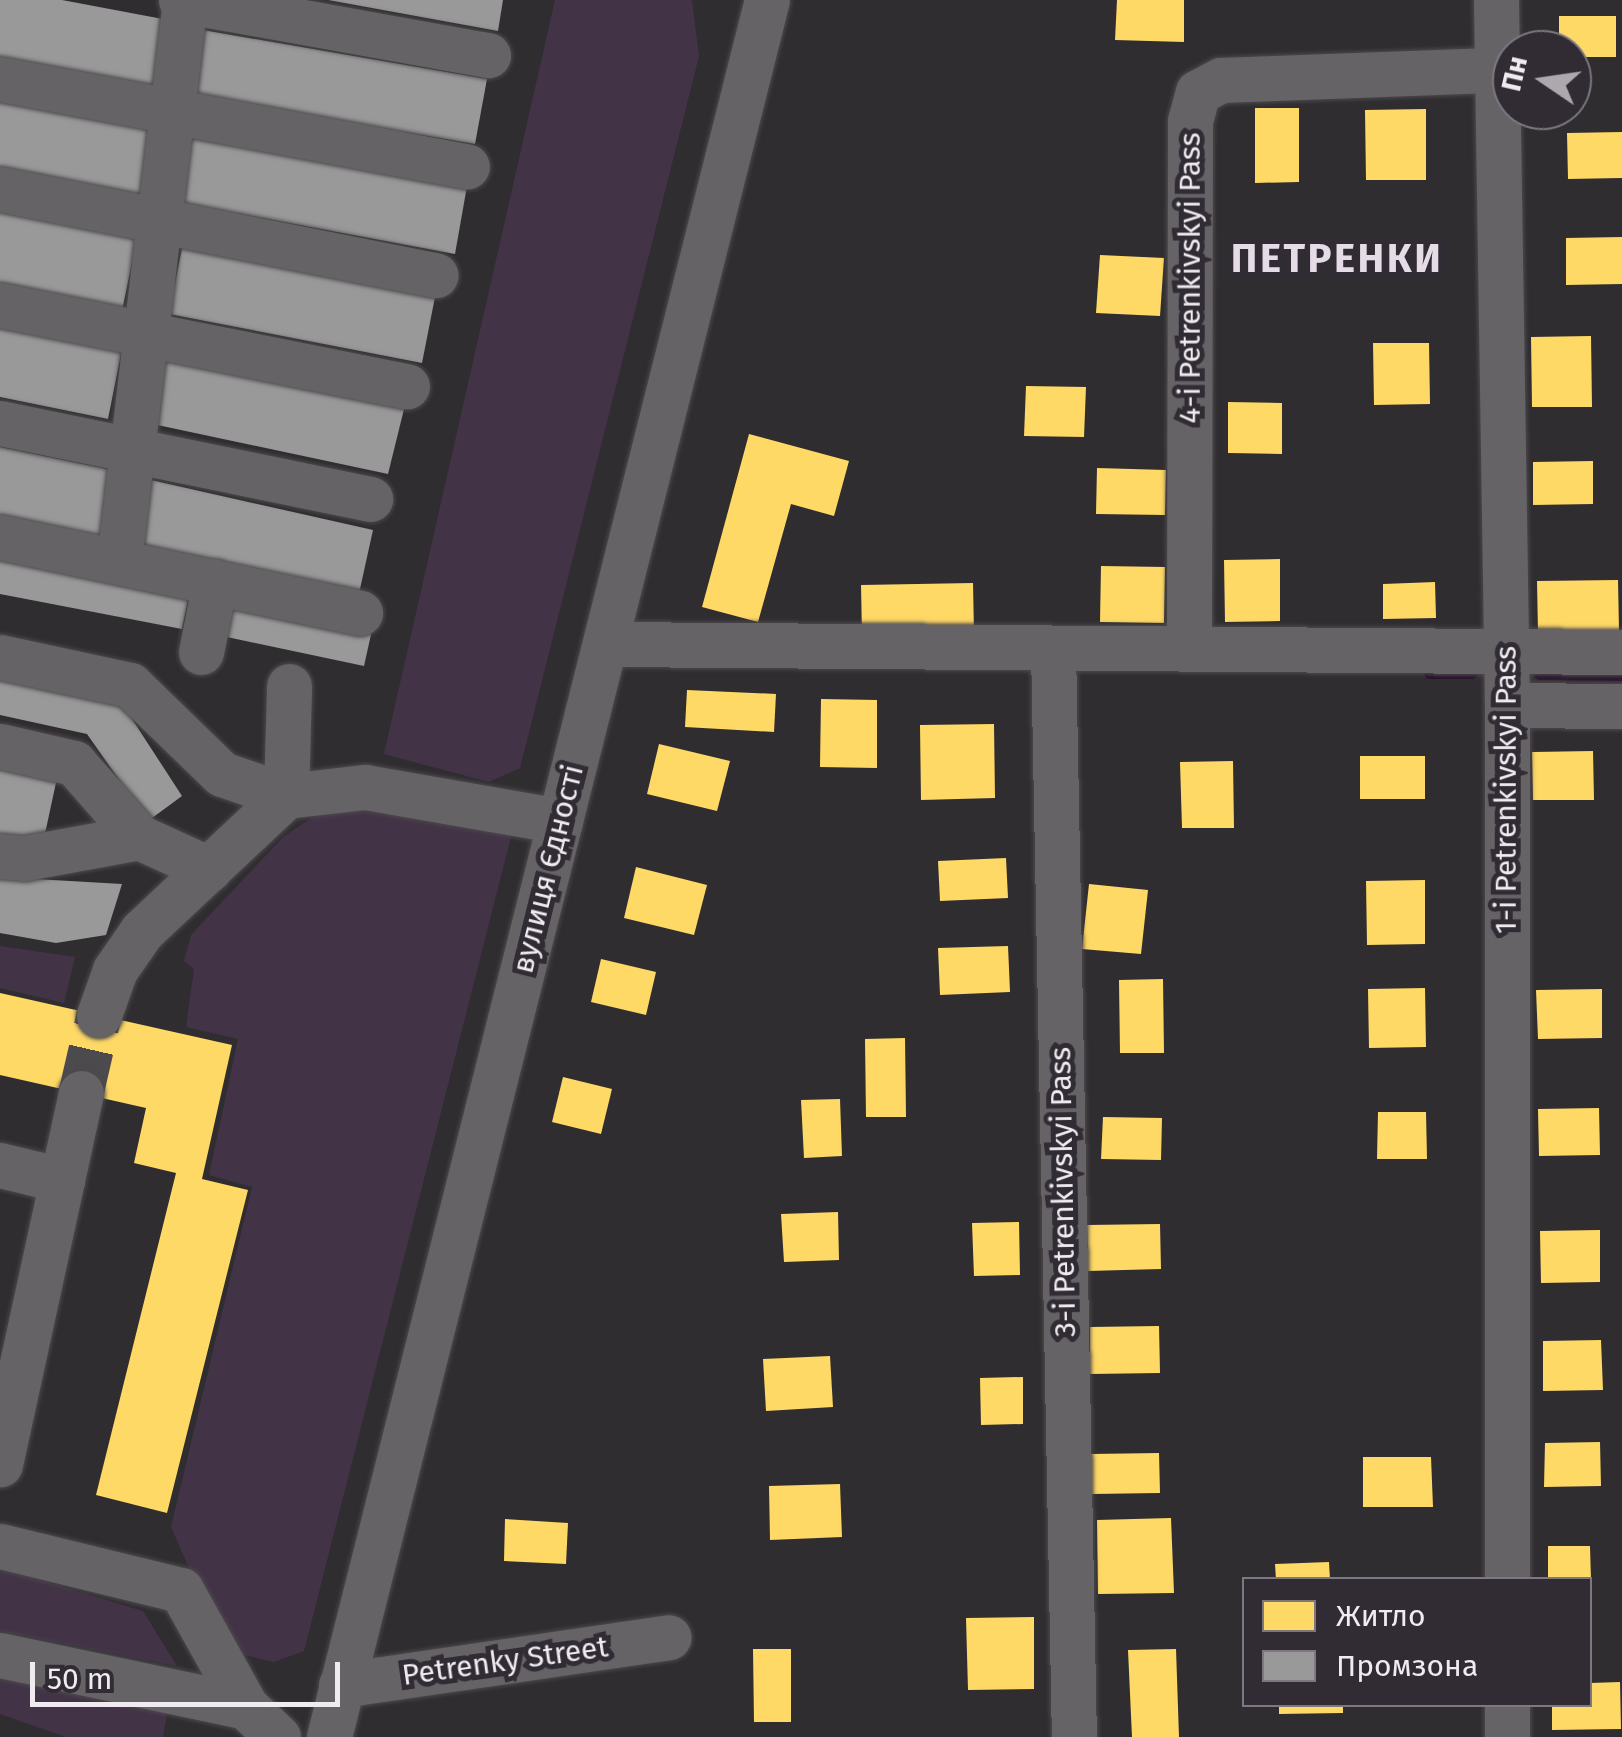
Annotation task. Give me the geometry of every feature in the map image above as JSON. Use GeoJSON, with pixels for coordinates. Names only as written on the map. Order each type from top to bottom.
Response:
{"type":"FeatureCollection","features":[{"type":"Feature","properties":{"kind":"street"},"geometry":{"type":"LineString","coordinates":[[119,561],[184,0],[488,55]]}},
{"type":"Feature","properties":{"kind":"street","name":"вулиця Єдності"},"geometry":{"type":"LineString","coordinates":[[329,1737],[767,0]]}},
{"type":"Feature","properties":{"kind":"street","name":"1-i Petrenkivskyi Pass"},"geometry":{"type":"LineString","coordinates":[[1496,0],[1497,30]]}},
{"type":"Feature","properties":{"kind":"street","name":"4-i Petrenkivskyi Pass"},"geometry":{"type":"LineString","coordinates":[[1189,649],[1190,121],[1198,92],[1220,80],[1492,70]]}},
{"type":"Feature","properties":{"kind":"street"},"geometry":{"type":"LineString","coordinates":[[0,79],[467,166]]}},
{"type":"Feature","properties":{"kind":"street","name":"1-i Petrenkivskyi Pass"},"geometry":{"type":"LineString","coordinates":[[1499,130],[1507,705],[1507,1577]]}},
{"type":"Feature","properties":{"kind":"street"},"geometry":{"type":"LineString","coordinates":[[0,189],[436,275]]}},
{"type":"Feature","properties":{"kind":"street"},"geometry":{"type":"LineString","coordinates":[[0,304],[407,386]]}},
{"type":"Feature","properties":{"kind":"street"},"geometry":{"type":"LineString","coordinates":[[0,423],[370,499]]}},
{"type":"Feature","properties":{"kind":"street"},"geometry":{"type":"LineString","coordinates":[[0,537],[360,612]]}},
{"type":"Feature","properties":{"kind":"street"},"geometry":{"type":"LineString","coordinates":[[201,652],[215,582]]}},
{"type":"Feature","properties":{"kind":"street"},"geometry":{"type":"LineString","coordinates":[[605,644],[1622,652]]}},
{"type":"Feature","properties":{"kind":"street","name":"3-i Petrenkivskyi Pass"},"geometry":{"type":"LineString","coordinates":[[1054,648],[1074,1737]]}},
{"type":"Feature","properties":{"kind":"street"},"geometry":{"type":"LineString","coordinates":[[0,657],[130,685],[222,774],[286,796],[365,787],[560,821]]}},
{"type":"Feature","properties":{"kind":"street"},"geometry":{"type":"LineString","coordinates":[[99,1015],[127,949],[286,796],[289,686]]}},
{"type":"Feature","properties":{"kind":"street"},"geometry":{"type":"LineString","coordinates":[[1507,705],[1622,706]]}},
{"type":"Feature","properties":{"kind":"street"},"geometry":{"type":"LineString","coordinates":[[0,746],[74,763],[139,837],[209,869]]}},
{"type":"Feature","properties":{"kind":"street"},"geometry":{"type":"LineString","coordinates":[[0,856],[25,858],[139,837]]}},
{"type":"Feature","properties":{"kind":"street"},"geometry":{"type":"LineString","coordinates":[[0,1464],[81,1094]]}},
{"type":"Feature","properties":{"kind":"street"},"geometry":{"type":"LineString","coordinates":[[0,1166],[62,1180]]}},
{"type":"Feature","properties":{"kind":"street"},"geometry":{"type":"LineString","coordinates":[[0,1546],[182,1590],[262,1722]]}},
{"type":"Feature","properties":{"kind":"street","name":"Petrenky Street"},"geometry":{"type":"LineString","coordinates":[[341,1685],[669,1637]]}},
{"type":"Feature","properties":{"kind":"street"},"geometry":{"type":"LineString","coordinates":[[0,1655],[262,1722]]}},
{"type":"Feature","properties":{"kind":"street"},"geometry":{"type":"LineString","coordinates":[[1507,1707],[1507,1737]]}},
{"type":"Feature","properties":{"kind":"shaded area"},"geometry":{"type":"Polygon","coordinates":[[[555,0],[692,0],[699,56],[520,768],[489,782],[384,754],[555,0]]]}},
{"type":"Feature","properties":{"kind":"shaded area"},"geometry":{"type":"Polygon","coordinates":[[[360,810],[512,833],[304,1651],[274,1662],[244,1655],[220,1638],[171,1527],[252,1187],[209,1175],[238,1039],[186,1027],[194,969],[184,961],[191,935],[283,837],[319,813],[360,810]]]}},
{"type":"Feature","properties":{"kind":"shaded area"},"geometry":{"type":"Polygon","coordinates":[[[0,946],[75,957],[64,1003],[0,988],[0,946]]]}},
{"type":"Feature","properties":{"kind":"shaded area"},"geometry":{"type":"Polygon","coordinates":[[[0,1568],[143,1611],[177,1666],[0,1631],[0,1568]]]}},
{"type":"Feature","properties":{"kind":"shaded area"},"geometry":{"type":"Polygon","coordinates":[[[0,1677],[168,1708],[163,1737],[66,1737],[0,1714],[0,1677]]]}},
{"type":"Feature","properties":{"kind":"building: Житло"},"geometry":{"type":"Polygon","coordinates":[[[1117,0],[1184,0],[1184,42],[1115,40],[1117,0]]]}},
{"type":"Feature","properties":{"kind":"building: Житло"},"geometry":{"type":"Polygon","coordinates":[[[1559,16],[1616,16],[1616,57],[1592,57],[1592,30],[1559,30],[1559,16]]]}},
{"type":"Feature","properties":{"kind":"building: Житло"},"geometry":{"type":"Polygon","coordinates":[[[1255,108],[1299,108],[1299,182],[1255,183],[1255,108]]]}},
{"type":"Feature","properties":{"kind":"building: Житло"},"geometry":{"type":"Polygon","coordinates":[[[1426,109],[1426,180],[1366,180],[1365,110],[1426,109]]]}},
{"type":"Feature","properties":{"kind":"building: Житло"},"geometry":{"type":"Polygon","coordinates":[[[1622,132],[1622,178],[1568,179],[1567,133],[1622,132]]]}},
{"type":"Feature","properties":{"kind":"building: Житло"},"geometry":{"type":"Polygon","coordinates":[[[1622,237],[1622,284],[1566,285],[1566,238],[1622,237]]]}},
{"type":"Feature","properties":{"kind":"building: Житло"},"geometry":{"type":"Polygon","coordinates":[[[1100,255],[1164,258],[1160,316],[1096,313],[1100,255]]]}},
{"type":"Feature","properties":{"kind":"building: Житло"},"geometry":{"type":"Polygon","coordinates":[[[1591,336],[1592,407],[1532,407],[1531,337],[1591,336]]]}},
{"type":"Feature","properties":{"kind":"building: Житло"},"geometry":{"type":"Polygon","coordinates":[[[1373,343],[1429,343],[1430,404],[1374,405],[1373,343]]]}},
{"type":"Feature","properties":{"kind":"building: Житло"},"geometry":{"type":"Polygon","coordinates":[[[1026,386],[1086,387],[1084,437],[1024,436],[1026,386]]]}},
{"type":"Feature","properties":{"kind":"building: Житло"},"geometry":{"type":"Polygon","coordinates":[[[1228,402],[1282,403],[1282,454],[1228,453],[1228,402]]]}},
{"type":"Feature","properties":{"kind":"building: Житло"},"geometry":{"type":"Polygon","coordinates":[[[749,434],[849,461],[834,516],[791,504],[758,622],[702,607],[749,434]]]}},
{"type":"Feature","properties":{"kind":"building: Житло"},"geometry":{"type":"Polygon","coordinates":[[[1593,461],[1593,504],[1533,505],[1533,462],[1593,461]]]}},
{"type":"Feature","properties":{"kind":"building: Житло"},"geometry":{"type":"Polygon","coordinates":[[[1097,468],[1166,470],[1165,515],[1096,514],[1097,468]]]}},
{"type":"Feature","properties":{"kind":"building: Житло"},"geometry":{"type":"Polygon","coordinates":[[[1280,559],[1280,621],[1225,622],[1224,560],[1280,559]]]}},
{"type":"Feature","properties":{"kind":"building: Житло"},"geometry":{"type":"Polygon","coordinates":[[[1101,566],[1165,567],[1164,623],[1100,622],[1101,566]]]}},
{"type":"Feature","properties":{"kind":"building: Житло"},"geometry":{"type":"Polygon","coordinates":[[[1618,580],[1619,631],[1538,632],[1537,581],[1618,580]]]}},
{"type":"Feature","properties":{"kind":"building: Житло"},"geometry":{"type":"Polygon","coordinates":[[[1435,582],[1436,618],[1383,619],[1383,584],[1435,582]]]}},
{"type":"Feature","properties":{"kind":"building: Житло"},"geometry":{"type":"Polygon","coordinates":[[[973,583],[974,634],[862,636],[861,585],[973,583]]]}},
{"type":"Feature","properties":{"kind":"building: Житло"},"geometry":{"type":"Polygon","coordinates":[[[687,690],[776,694],[774,732],[685,727],[687,690]]]}},
{"type":"Feature","properties":{"kind":"building: Житло"},"geometry":{"type":"Polygon","coordinates":[[[821,699],[877,700],[877,768],[820,767],[821,699]]]}},
{"type":"Feature","properties":{"kind":"building: Житло"},"geometry":{"type":"Polygon","coordinates":[[[994,724],[995,798],[921,800],[920,725],[994,724]]]}},
{"type":"Feature","properties":{"kind":"building: Житло"},"geometry":{"type":"Polygon","coordinates":[[[659,744],[730,761],[717,811],[647,794],[659,744]]]}},
{"type":"Feature","properties":{"kind":"building: Житло"},"geometry":{"type":"Polygon","coordinates":[[[1593,751],[1594,800],[1533,800],[1532,752],[1593,751]]]}},
{"type":"Feature","properties":{"kind":"building: Житло"},"geometry":{"type":"Polygon","coordinates":[[[1360,756],[1425,756],[1425,799],[1360,799],[1360,756]]]}},
{"type":"Feature","properties":{"kind":"building: Житло"},"geometry":{"type":"Polygon","coordinates":[[[1233,761],[1234,828],[1182,828],[1180,762],[1233,761]]]}},
{"type":"Feature","properties":{"kind":"building: Житло"},"geometry":{"type":"Polygon","coordinates":[[[1006,858],[1008,898],[940,901],[938,861],[1006,858]]]}},
{"type":"Feature","properties":{"kind":"building: Житло"},"geometry":{"type":"Polygon","coordinates":[[[636,867],[707,885],[694,935],[624,918],[636,867]]]}},
{"type":"Feature","properties":{"kind":"building: Житло"},"geometry":{"type":"Polygon","coordinates":[[[1425,880],[1425,944],[1367,945],[1366,881],[1425,880]]]}},
{"type":"Feature","properties":{"kind":"building: Житло"},"geometry":{"type":"Polygon","coordinates":[[[1089,884],[1148,890],[1141,954],[1082,949],[1089,884]]]}},
{"type":"Feature","properties":{"kind":"building: Житло"},"geometry":{"type":"Polygon","coordinates":[[[1008,946],[1010,992],[940,995],[938,948],[1008,946]]]}},
{"type":"Feature","properties":{"kind":"building: Житло"},"geometry":{"type":"Polygon","coordinates":[[[601,959],[656,972],[646,1015],[591,1002],[601,959]]]}},
{"type":"Feature","properties":{"kind":"building: Житло"},"geometry":{"type":"Polygon","coordinates":[[[1163,979],[1164,1053],[1120,1053],[1119,980],[1163,979]]]}},
{"type":"Feature","properties":{"kind":"building: Житло"},"geometry":{"type":"Polygon","coordinates":[[[1425,988],[1426,1047],[1369,1048],[1368,989],[1425,988]]]}},
{"type":"Feature","properties":{"kind":"building: Житло"},"geometry":{"type":"Polygon","coordinates":[[[1602,989],[1602,1038],[1538,1039],[1536,990],[1602,989]]]}},
{"type":"Feature","properties":{"kind":"building: Житло"},"geometry":{"type":"Polygon","coordinates":[[[0,993],[232,1045],[202,1179],[248,1190],[167,1513],[96,1495],[176,1173],[134,1163],[146,1108],[0,1075],[0,993]]]}},
{"type":"Feature","properties":{"kind":"building: Житло"},"geometry":{"type":"Polygon","coordinates":[[[905,1038],[906,1117],[866,1117],[865,1039],[905,1038]]]}},
{"type":"Feature","properties":{"kind":"building: Житло"},"geometry":{"type":"Polygon","coordinates":[[[563,1077],[612,1089],[601,1134],[552,1122],[563,1077]]]}},
{"type":"Feature","properties":{"kind":"building: Житло"},"geometry":{"type":"Polygon","coordinates":[[[840,1099],[842,1156],[804,1158],[801,1100],[840,1099]]]}},
{"type":"Feature","properties":{"kind":"building: Житло"},"geometry":{"type":"Polygon","coordinates":[[[1599,1108],[1600,1155],[1539,1156],[1538,1109],[1599,1108]]]}},
{"type":"Feature","properties":{"kind":"building: Житло"},"geometry":{"type":"Polygon","coordinates":[[[1378,1112],[1426,1112],[1427,1159],[1377,1159],[1378,1112]]]}},
{"type":"Feature","properties":{"kind":"building: Житло"},"geometry":{"type":"Polygon","coordinates":[[[1103,1117],[1162,1118],[1161,1160],[1101,1159],[1103,1117]]]}},
{"type":"Feature","properties":{"kind":"building: Житло"},"geometry":{"type":"Polygon","coordinates":[[[838,1212],[839,1260],[784,1262],[781,1214],[838,1212]]]}},
{"type":"Feature","properties":{"kind":"building: Житло"},"geometry":{"type":"Polygon","coordinates":[[[1019,1222],[1020,1275],[974,1276],[972,1223],[1019,1222]]]}},
{"type":"Feature","properties":{"kind":"building: Житло"},"geometry":{"type":"Polygon","coordinates":[[[1160,1224],[1161,1269],[1088,1271],[1087,1225],[1160,1224]]]}},
{"type":"Feature","properties":{"kind":"building: Житло"},"geometry":{"type":"Polygon","coordinates":[[[1600,1230],[1600,1282],[1541,1283],[1540,1231],[1600,1230]]]}},
{"type":"Feature","properties":{"kind":"building: Житло"},"geometry":{"type":"Polygon","coordinates":[[[1159,1326],[1160,1373],[1090,1374],[1090,1327],[1159,1326]]]}},
{"type":"Feature","properties":{"kind":"building: Житло"},"geometry":{"type":"Polygon","coordinates":[[[1601,1340],[1603,1390],[1543,1391],[1543,1341],[1601,1340]]]}},
{"type":"Feature","properties":{"kind":"building: Житло"},"geometry":{"type":"Polygon","coordinates":[[[830,1356],[833,1407],[766,1411],[763,1359],[830,1356]]]}},
{"type":"Feature","properties":{"kind":"building: Житло"},"geometry":{"type":"Polygon","coordinates":[[[1023,1377],[1023,1424],[981,1425],[980,1378],[1023,1377]]]}},
{"type":"Feature","properties":{"kind":"building: Житло"},"geometry":{"type":"Polygon","coordinates":[[[1600,1442],[1601,1486],[1544,1487],[1545,1443],[1600,1442]]]}},
{"type":"Feature","properties":{"kind":"building: Житло"},"geometry":{"type":"Polygon","coordinates":[[[1159,1453],[1160,1493],[1092,1494],[1091,1454],[1159,1453]]]}},
{"type":"Feature","properties":{"kind":"building: Житло"},"geometry":{"type":"Polygon","coordinates":[[[1363,1457],[1431,1457],[1433,1507],[1363,1507],[1363,1457]]]}},
{"type":"Feature","properties":{"kind":"building: Житло"},"geometry":{"type":"Polygon","coordinates":[[[840,1484],[842,1537],[770,1540],[769,1486],[840,1484]]]}},
{"type":"Feature","properties":{"kind":"building: Житло"},"geometry":{"type":"Polygon","coordinates":[[[1171,1518],[1174,1593],[1098,1594],[1097,1520],[1171,1518]]]}},
{"type":"Feature","properties":{"kind":"building: Житло"},"geometry":{"type":"Polygon","coordinates":[[[505,1519],[568,1523],[566,1564],[504,1561],[505,1519]]]}},
{"type":"Feature","properties":{"kind":"building: Житло"},"geometry":{"type":"Polygon","coordinates":[[[1548,1546],[1590,1546],[1591,1577],[1548,1577],[1548,1546]]]}},
{"type":"Feature","properties":{"kind":"building: Житло"},"geometry":{"type":"Polygon","coordinates":[[[1329,1562],[1330,1577],[1276,1577],[1275,1564],[1329,1562]]]}},
{"type":"Feature","properties":{"kind":"building: Житло"},"geometry":{"type":"Polygon","coordinates":[[[1034,1617],[1034,1689],[968,1690],[966,1618],[1034,1617]]]}},
{"type":"Feature","properties":{"kind":"building: Житло"},"geometry":{"type":"Polygon","coordinates":[[[753,1649],[791,1649],[791,1722],[754,1722],[753,1649]]]}},
{"type":"Feature","properties":{"kind":"building: Житло"},"geometry":{"type":"Polygon","coordinates":[[[1176,1649],[1179,1737],[1132,1737],[1128,1650],[1176,1649]]]}},
{"type":"Feature","properties":{"kind":"building: Житло"},"geometry":{"type":"Polygon","coordinates":[[[1620,1682],[1621,1729],[1552,1730],[1552,1707],[1592,1707],[1592,1683],[1620,1682]]]}},
{"type":"Feature","properties":{"kind":"building: Житло"},"geometry":{"type":"Polygon","coordinates":[[[1279,1707],[1343,1707],[1343,1713],[1279,1714],[1279,1707]]]}},
{"type":"Feature","properties":{"kind":"building: Промзона"},"geometry":{"type":"Polygon","coordinates":[[[0,0],[62,0],[168,20],[155,89],[0,60],[0,0]]]}},
{"type":"Feature","properties":{"kind":"building: Промзона"},"geometry":{"type":"Polygon","coordinates":[[[328,0],[503,0],[498,31],[328,0]]]}},
{"type":"Feature","properties":{"kind":"building: Промзона"},"geometry":{"type":"Polygon","coordinates":[[[203,30],[487,79],[475,144],[191,96],[203,30]]]}},
{"type":"Feature","properties":{"kind":"building: Промзона"},"geometry":{"type":"Polygon","coordinates":[[[0,97],[155,129],[141,200],[0,171],[0,97]]]}},
{"type":"Feature","properties":{"kind":"building: Промзона"},"geometry":{"type":"Polygon","coordinates":[[[189,135],[467,186],[455,254],[176,202],[189,135]]]}},
{"type":"Feature","properties":{"kind":"building: Промзона"},"geometry":{"type":"Polygon","coordinates":[[[0,210],[137,238],[121,316],[0,291],[0,210]]]}},
{"type":"Feature","properties":{"kind":"building: Промзона"},"geometry":{"type":"Polygon","coordinates":[[[182,248],[435,297],[422,363],[169,314],[182,248]]]}},
{"type":"Feature","properties":{"kind":"building: Промзона"},"geometry":{"type":"Polygon","coordinates":[[[0,320],[123,344],[108,419],[0,397],[0,320]]]}},
{"type":"Feature","properties":{"kind":"building: Промзона"},"geometry":{"type":"Polygon","coordinates":[[[162,348],[406,401],[388,474],[148,423],[162,348]]]}},
{"type":"Feature","properties":{"kind":"building: Промзона"},"geometry":{"type":"Polygon","coordinates":[[[0,447],[122,472],[107,543],[0,521],[0,447]]]}},
{"type":"Feature","properties":{"kind":"building: Промзона"},"geometry":{"type":"Polygon","coordinates":[[[151,480],[373,530],[358,598],[136,549],[151,480]]]}},
{"type":"Feature","properties":{"kind":"building: Промзона"},"geometry":{"type":"Polygon","coordinates":[[[0,548],[191,585],[182,629],[0,594],[0,548]]]}},
{"type":"Feature","properties":{"kind":"building: Промзона"},"geometry":{"type":"Polygon","coordinates":[[[234,602],[372,630],[364,666],[227,637],[234,602]]]}},
{"type":"Feature","properties":{"kind":"building: Промзона"},"geometry":{"type":"Polygon","coordinates":[[[0,677],[121,702],[182,796],[148,821],[87,734],[0,715],[0,677]]]}},
{"type":"Feature","properties":{"kind":"building: Промзона"},"geometry":{"type":"Polygon","coordinates":[[[0,766],[57,778],[43,843],[0,834],[0,766]]]}},
{"type":"Feature","properties":{"kind":"building: Промзона"},"geometry":{"type":"Polygon","coordinates":[[[0,877],[122,884],[106,935],[56,943],[0,933],[0,877]]]}},
{"type":"Feature","properties":{"kind":"waterway"},"geometry":{"type":"LineString","coordinates":[[1430,673],[1472,673]]}},
{"type":"Feature","properties":{"kind":"waterway"},"geometry":{"type":"LineString","coordinates":[[1540,674],[1622,675]]}},
{"type":"Feature","properties":{"kind":"tunnel"},"geometry":{"type":"LineString","coordinates":[[81,1093],[99,1015]]}},
{"type":"Feature","properties":{"kind":"district","name":"ПЕТРЕНКИ"},"geometry":{"type":"Point","coordinates":[1337,259]}}]}
